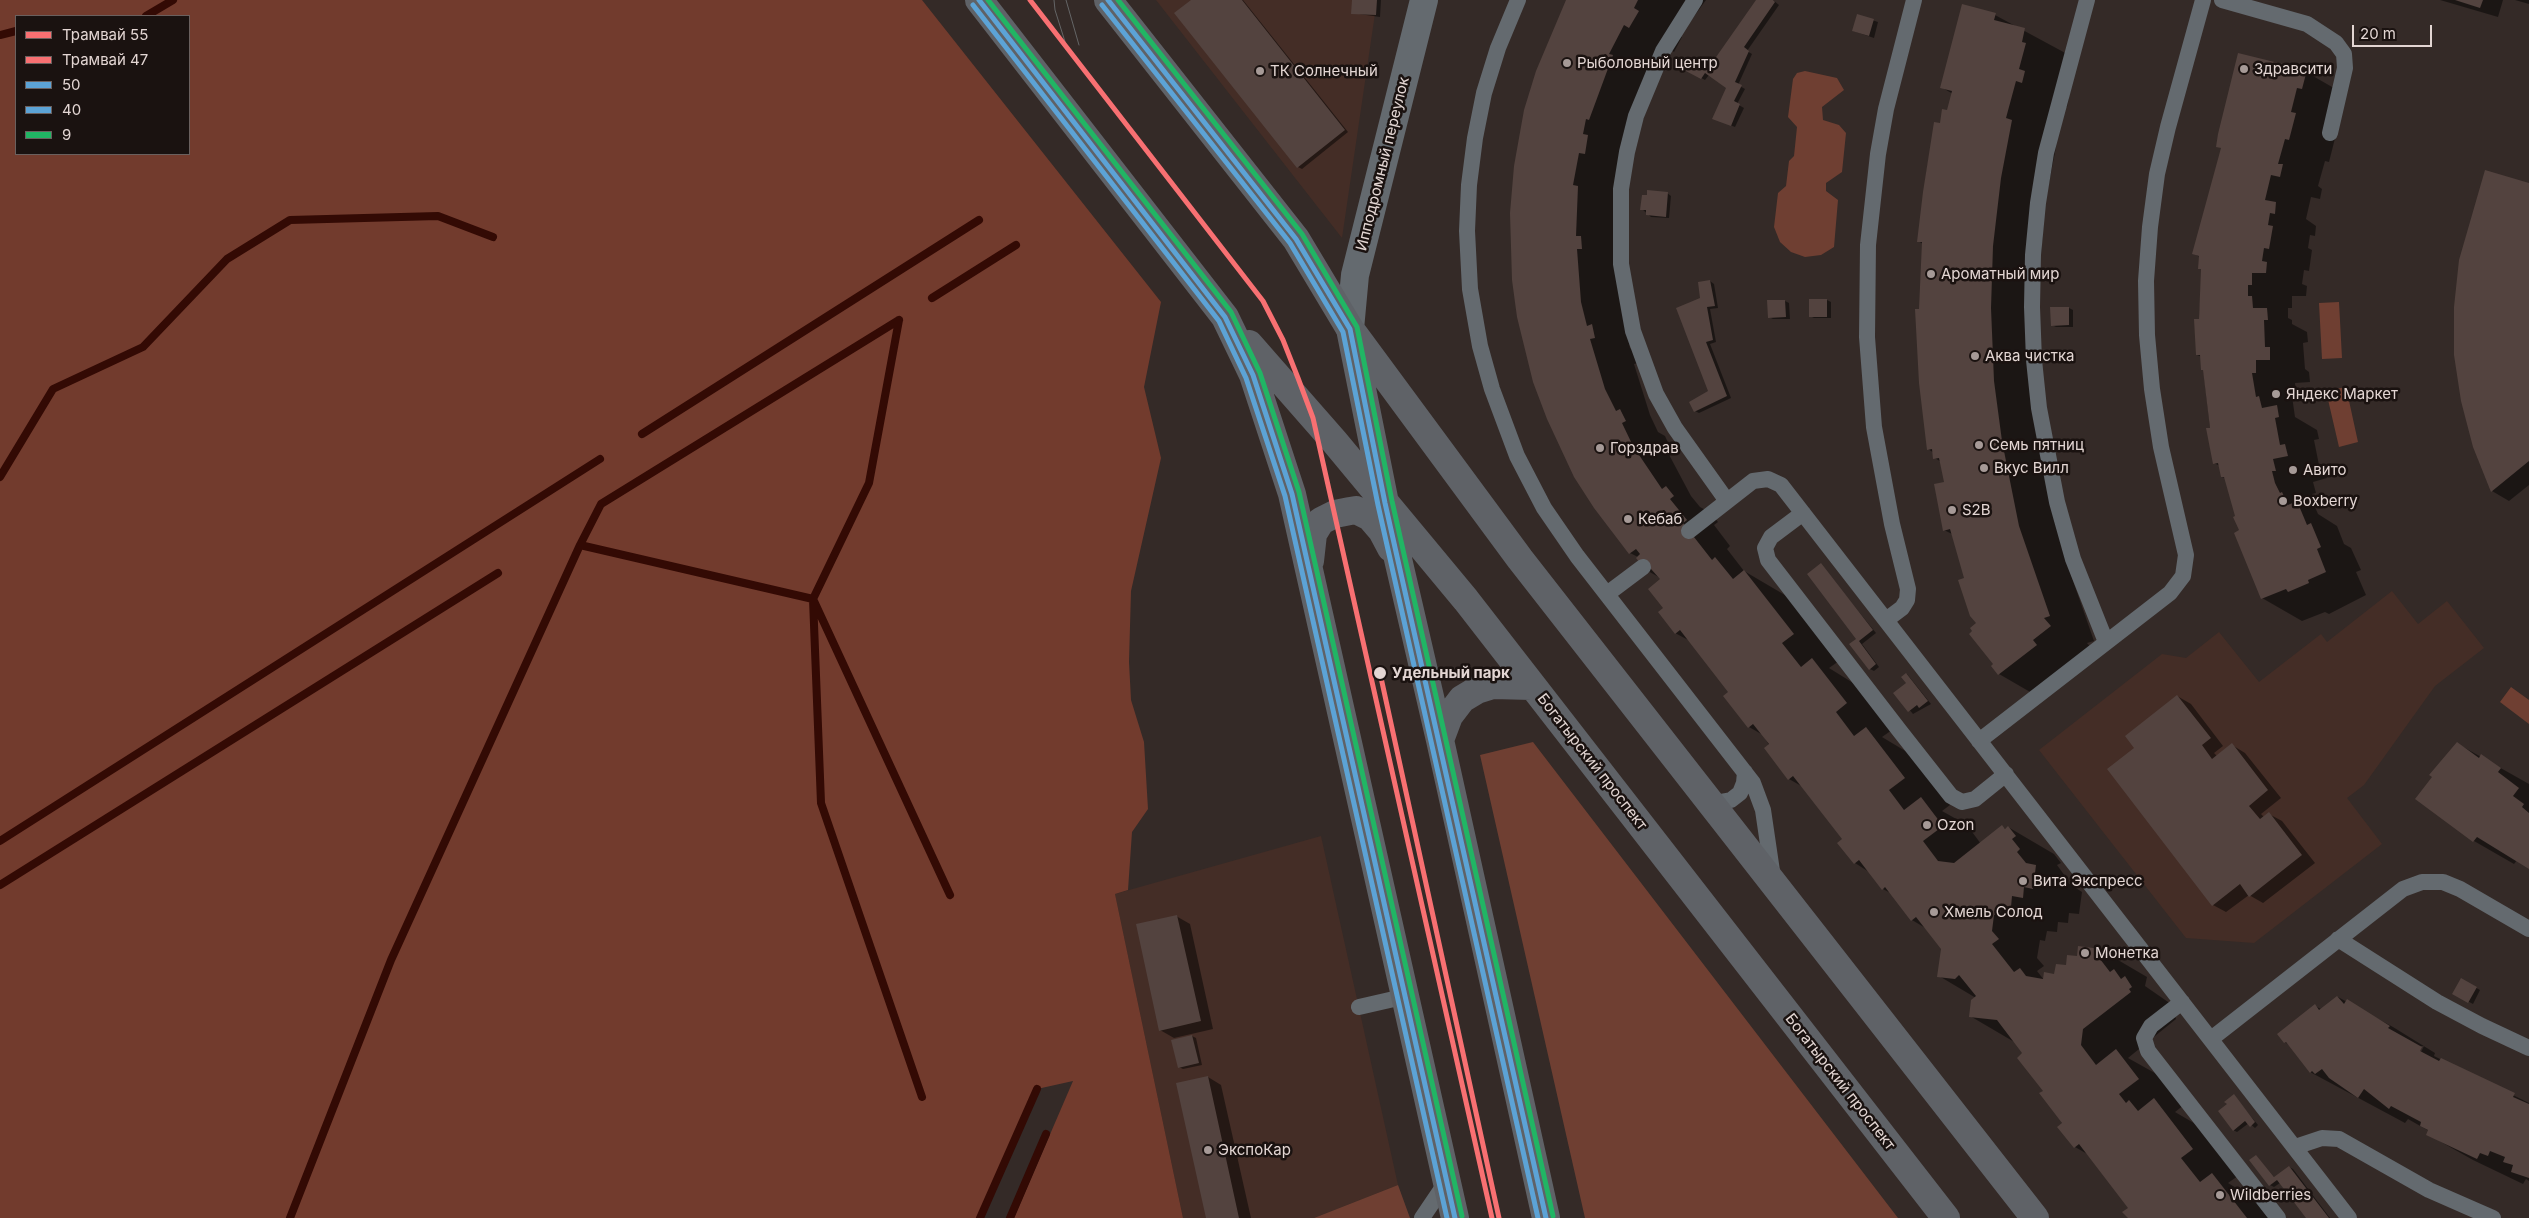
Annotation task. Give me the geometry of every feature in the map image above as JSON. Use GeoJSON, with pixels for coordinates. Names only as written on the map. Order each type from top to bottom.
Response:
{"type":"FeatureCollection","features":[{"type":"Feature","properties":{"kind":"main road"},"geometry":{"type":"LineString","coordinates":[[979,0],[1225,317],[1253,375],[1292,494],[1407,996],[1455,1218]]}},
{"type":"Feature","properties":{"kind":"main road"},"geometry":{"type":"LineString","coordinates":[[1108,0],[1296,239],[1350,329],[1520,559],[2035,1218]]}},
{"type":"Feature","properties":{"kind":"main road","name":"Богатырский проспект"},"geometry":{"type":"LineString","coordinates":[[1225,317],[1385,503],[1532,686],[1946,1218]]}},
{"type":"Feature","properties":{"kind":"main road"},"geometry":{"type":"LineString","coordinates":[[1350,329],[1398,562],[1440,740],[1546,1218]]}},
{"type":"Feature","properties":{"kind":"main road"},"geometry":{"type":"LineString","coordinates":[[1310,573],[1313,534],[1321,521],[1335,514],[1356,510],[1370,517],[1382,531],[1398,562]]}},
{"type":"Feature","properties":{"kind":"main road"},"geometry":{"type":"LineString","coordinates":[[1440,740],[1450,716],[1462,700],[1477,690],[1493,685],[1511,683],[1532,686]]}},
{"type":"Feature","properties":{"kind":"street","name":"Ипподромный переулок"},"geometry":{"type":"LineString","coordinates":[[1350,329],[1355,275],[1424,0]]}},
{"type":"Feature","properties":{"kind":"lane"},"geometry":{"type":"LineString","coordinates":[[1518,0],[1498,48],[1484,93],[1475,138],[1469,184],[1467,231],[1470,289],[1480,346],[1496,402],[1517,456],[1544,508],[1577,556],[1745,772],[1760,798],[1774,883]]}},
{"type":"Feature","properties":{"kind":"lane"},"geometry":{"type":"LineString","coordinates":[[1695,0],[1663,51],[1636,116],[1621,189],[1620,264],[1633,330],[1656,394],[1675,428],[1727,501]]}},
{"type":"Feature","properties":{"kind":"lane"},"geometry":{"type":"LineString","coordinates":[[1886,620],[1902,608],[1907,600],[1908,589],[1892,524],[1874,427],[1867,337],[1868,245],[1878,154],[1886,109],[1914,0]]}},
{"type":"Feature","properties":{"kind":"lane"},"geometry":{"type":"LineString","coordinates":[[2087,0],[2046,153],[2034,237],[2032,307],[2034,360],[2039,408],[2057,502],[2073,559],[2106,642]]}},
{"type":"Feature","properties":{"kind":"lane"},"geometry":{"type":"LineString","coordinates":[[1979,741],[2170,592],[2183,576],[2186,555],[2161,447],[2152,388],[2147,335],[2146,281],[2150,227],[2158,174],[2168,127],[2203,0]]}},
{"type":"Feature","properties":{"kind":"lane"},"geometry":{"type":"LineString","coordinates":[[2225,0],[2307,24],[2336,43],[2344,54],[2345,68],[2330,133]]}},
{"type":"Feature","properties":{"kind":"lane"},"geometry":{"type":"LineString","coordinates":[[1689,530],[1753,481],[1768,478],[1781,485],[2350,1218]]}},
{"type":"Feature","properties":{"kind":"lane"},"geometry":{"type":"LineString","coordinates":[[1803,513],[1771,537],[1765,548],[1768,560],[1922,759],[1951,796],[1962,802],[1975,799],[2006,774]]}},
{"type":"Feature","properties":{"kind":"lane"},"geometry":{"type":"LineString","coordinates":[[1607,594],[1643,566]]}},
{"type":"Feature","properties":{"kind":"lane"},"geometry":{"type":"LineString","coordinates":[[1709,801],[1731,800],[1740,793],[1744,783],[1745,772]]}},
{"type":"Feature","properties":{"kind":"lane"},"geometry":{"type":"LineString","coordinates":[[2210,1039],[2403,889],[2422,882],[2443,882],[2460,889],[2529,929]]}},
{"type":"Feature","properties":{"kind":"lane"},"geometry":{"type":"LineString","coordinates":[[2338,939],[2437,1002],[2529,1048]]}},
{"type":"Feature","properties":{"kind":"lane"},"geometry":{"type":"LineString","coordinates":[[1359,1007],[1407,996]]}},
{"type":"Feature","properties":{"kind":"lane"},"geometry":{"type":"LineString","coordinates":[[2182,1002],[2151,1026],[2144,1038],[2148,1050],[2278,1218]]}},
{"type":"Feature","properties":{"kind":"lane"},"geometry":{"type":"LineString","coordinates":[[2295,1147],[2322,1138],[2339,1139],[2429,1190],[2493,1218]]}},
{"type":"Feature","properties":{"kind":"lane"},"geometry":{"type":"LineString","coordinates":[[1422,1218],[1447,1181]]}},
{"type":"Feature","properties":{"kind":"shaded area"},"geometry":{"type":"Polygon","coordinates":[[[0,0],[922,0],[1161,302],[1144,387],[1161,458],[1131,591],[1129,662],[1131,700],[1144,742],[1148,809],[1132,832],[1128,890],[1115,894],[1183,1218],[1014,1218],[1073,1081],[1037,1089],[980,1218],[0,1218],[0,0]]]}},
{"type":"Feature","properties":{"kind":"shaded area"},"geometry":{"type":"Polygon","coordinates":[[[1156,0],[1377,0],[1342,238],[1156,0]]]}},
{"type":"Feature","properties":{"kind":"shaded area"},"geometry":{"type":"Polygon","coordinates":[[[1805,71],[1837,78],[1844,90],[1822,107],[1823,120],[1839,125],[1846,133],[1842,172],[1826,183],[1826,191],[1838,200],[1834,247],[1821,255],[1805,257],[1791,252],[1780,242],[1774,227],[1778,193],[1786,186],[1789,161],[1794,156],[1797,127],[1788,117],[1793,79],[1797,73],[1805,71]]]}},
{"type":"Feature","properties":{"kind":"shaded area"},"geometry":{"type":"Polygon","coordinates":[[[2339,302],[2342,358],[2322,359],[2319,303],[2339,302]]]}},
{"type":"Feature","properties":{"kind":"shaded area"},"geometry":{"type":"Polygon","coordinates":[[[2346,387],[2358,442],[2339,447],[2326,391],[2346,387]]]}},
{"type":"Feature","properties":{"kind":"shaded area"},"geometry":{"type":"Polygon","coordinates":[[[2392,591],[2418,624],[2447,601],[2484,648],[2435,686],[2364,785],[2347,798],[2382,844],[2254,943],[2186,938],[2039,750],[2162,654],[2186,658],[2219,632],[2259,682],[2321,634],[2327,642],[2392,591]]]}},
{"type":"Feature","properties":{"kind":"shaded area"},"geometry":{"type":"Polygon","coordinates":[[[2511,687],[2529,700],[2529,724],[2500,702],[2511,687]]]}},
{"type":"Feature","properties":{"kind":"shaded area"},"geometry":{"type":"Polygon","coordinates":[[[1533,742],[1898,1218],[1585,1218],[1480,755],[1533,742]]]}},
{"type":"Feature","properties":{"kind":"shaded area"},"geometry":{"type":"Polygon","coordinates":[[[1321,836],[1398,1185],[1314,1218],[1183,1218],[1115,894],[1321,836]]]}},
{"type":"Feature","properties":{"kind":"shaded area"},"geometry":{"type":"Polygon","coordinates":[[[1398,1185],[1410,1218],[1314,1218],[1398,1185]]]}},
{"type":"Feature","properties":{"kind":"building","name":"ТК Солнечный"},"geometry":{"type":"Polygon","coordinates":[[[1191,0],[1242,0],[1345,130],[1297,168],[1174,13],[1191,0]]]}},
{"type":"Feature","properties":{"kind":"building"},"geometry":{"type":"Polygon","coordinates":[[[1352,0],[1377,0],[1376,15],[1351,14],[1352,0]]]}},
{"type":"Feature","properties":{"kind":"building"},"geometry":{"type":"Polygon","coordinates":[[[1566,0],[1638,0],[1634,8],[1639,11],[1629,28],[1624,25],[1609,54],[1613,55],[1589,120],[1586,119],[1583,134],[1588,135],[1585,154],[1579,153],[1573,185],[1578,186],[1576,236],[1581,236],[1582,249],[1577,249],[1581,302],[1587,326],[1592,324],[1595,338],[1590,339],[1605,389],[1616,411],[1620,409],[1626,421],[1622,423],[1633,446],[1662,489],[1666,486],[1674,496],[1670,499],[1687,520],[1683,523],[1712,560],[1715,557],[1733,579],[1744,570],[1794,634],[1782,643],[1801,667],[1812,658],[1847,703],[1836,712],[1854,736],[1866,727],[1905,778],[1889,790],[1904,810],[1921,797],[1943,826],[1923,841],[1938,861],[1954,863],[2002,825],[2005,829],[2008,826],[2016,836],[2012,839],[2020,849],[2017,852],[2026,863],[2036,865],[2033,889],[2024,887],[2023,898],[2012,896],[2011,907],[2001,905],[2000,915],[1994,915],[1992,931],[1999,939],[1992,944],[2014,972],[2020,968],[2026,976],[2043,979],[2044,972],[2054,974],[2056,964],[2066,965],[2067,955],[2077,956],[2078,946],[2101,949],[2100,959],[2110,972],[2114,969],[2121,979],[2125,976],[2132,987],[2129,989],[2131,992],[2083,1029],[2081,1045],[2096,1065],[2116,1049],[2139,1079],[2119,1094],[2126,1103],[2129,1100],[2138,1111],[2154,1098],[2193,1149],[2181,1158],[2200,1182],[2212,1173],[2247,1218],[2128,1218],[2122,1212],[2128,1208],[2079,1144],[2074,1148],[2057,1127],[2062,1123],[2039,1093],[2043,1091],[2017,1058],[2022,1053],[1997,1020],[1969,1017],[1971,1000],[1976,996],[1959,975],[1955,979],[1937,977],[1941,949],[1916,917],[1911,921],[1885,887],[1882,890],[1859,860],[1854,864],[1837,843],[1842,839],[1793,776],[1788,780],[1764,748],[1769,744],[1753,724],[1748,728],[1723,696],[1728,692],[1680,630],[1675,634],[1658,612],[1663,608],[1648,589],[1660,579],[1651,569],[1647,572],[1636,558],[1640,554],[1636,549],[1629,554],[1594,508],[1574,477],[1547,419],[1533,382],[1517,317],[1512,280],[1510,213],[1514,166],[1524,110],[1536,71],[1566,0]]]}},
{"type":"Feature","properties":{"kind":"building"},"geometry":{"type":"Polygon","coordinates":[[[1756,0],[1773,0],[1775,2],[1744,47],[1749,51],[1735,82],[1742,85],[1734,101],[1740,104],[1731,126],[1712,119],[1726,88],[1705,73],[1701,79],[1682,69],[1688,59],[1707,70],[1756,0]]]}},
{"type":"Feature","properties":{"kind":"building"},"geometry":{"type":"Polygon","coordinates":[[[2455,0],[2483,0],[2480,8],[2455,0]]]}},
{"type":"Feature","properties":{"kind":"building"},"geometry":{"type":"Polygon","coordinates":[[[1962,4],[1996,13],[1994,20],[2025,28],[2022,42],[2026,43],[2019,69],[2025,71],[2022,83],[2016,81],[2006,118],[2012,120],[2001,178],[1993,246],[1991,308],[1994,381],[2002,441],[2019,526],[2050,616],[2044,618],[2051,626],[2033,640],[2037,645],[1998,675],[1991,666],[1993,664],[1969,634],[1972,631],[1970,628],[1976,623],[1970,616],[1958,580],[1964,578],[1950,529],[1943,531],[1934,484],[1944,482],[1939,458],[1933,459],[1932,449],[1927,450],[1919,383],[1915,309],[1919,309],[1922,242],[1917,242],[1923,192],[1934,122],[1940,123],[1942,109],[1947,110],[1952,91],[1940,88],[1962,4]]]}},
{"type":"Feature","properties":{"kind":"building"},"geometry":{"type":"Polygon","coordinates":[[[1857,14],[1874,19],[1869,36],[1852,31],[1857,14]]]}},
{"type":"Feature","properties":{"kind":"building"},"geometry":{"type":"Polygon","coordinates":[[[2238,53],[2307,70],[2302,89],[2297,88],[2291,112],[2296,113],[2289,140],[2285,139],[2278,164],[2283,164],[2280,177],[2271,175],[2265,200],[2276,202],[2275,214],[2270,213],[2268,225],[2273,226],[2269,249],[2264,248],[2262,261],[2267,262],[2266,273],[2252,273],[2252,285],[2248,285],[2248,296],[2252,296],[2253,308],[2267,308],[2268,320],[2264,320],[2265,347],[2270,347],[2270,360],[2256,360],[2256,373],[2252,373],[2256,397],[2259,396],[2262,408],[2277,405],[2279,417],[2275,418],[2280,445],[2285,444],[2288,456],[2273,459],[2276,471],[2272,471],[2275,483],[2288,505],[2297,501],[2307,525],[2311,523],[2321,547],[2317,549],[2326,572],[2308,580],[2309,583],[2288,592],[2286,589],[2261,599],[2234,533],[2239,530],[2233,517],[2235,516],[2224,477],[2221,477],[2218,463],[2213,464],[2206,428],[2210,428],[2203,370],[2201,370],[2200,355],[2196,355],[2194,319],[2199,319],[2201,269],[2198,269],[2199,256],[2192,254],[2221,148],[2216,147],[2218,134],[2238,53]]]}},
{"type":"Feature","properties":{"kind":"building"},"geometry":{"type":"Polygon","coordinates":[[[2485,170],[2529,183],[2529,461],[2491,492],[2473,447],[2461,401],[2454,355],[2454,307],[2459,260],[2485,170]]]}},
{"type":"Feature","properties":{"kind":"building"},"geometry":{"type":"Polygon","coordinates":[[[1647,190],[1668,192],[1666,217],[1646,215],[1646,210],[1640,210],[1642,195],[1647,195],[1647,190]]]}},
{"type":"Feature","properties":{"kind":"building"},"geometry":{"type":"Polygon","coordinates":[[[1710,280],[1715,306],[1707,307],[1713,340],[1706,342],[1727,396],[1694,412],[1689,402],[1708,391],[1676,308],[1700,298],[1698,282],[1710,280]]]}},
{"type":"Feature","properties":{"kind":"building"},"geometry":{"type":"Polygon","coordinates":[[[1809,299],[1827,299],[1827,317],[1809,317],[1809,299]]]}},
{"type":"Feature","properties":{"kind":"building"},"geometry":{"type":"Polygon","coordinates":[[[1767,300],[1785,300],[1786,317],[1768,318],[1767,300]]]}},
{"type":"Feature","properties":{"kind":"building"},"geometry":{"type":"Polygon","coordinates":[[[2050,307],[2069,307],[2069,325],[2051,326],[2050,307]]]}},
{"type":"Feature","properties":{"kind":"building"},"geometry":{"type":"Polygon","coordinates":[[[1821,563],[1873,630],[1859,641],[1876,664],[1869,670],[1849,644],[1856,639],[1807,574],[1821,563]]]}},
{"type":"Feature","properties":{"kind":"building"},"geometry":{"type":"Polygon","coordinates":[[[1906,673],[1928,701],[1919,708],[1917,705],[1908,712],[1893,693],[1906,683],[1901,677],[1906,673]]]}},
{"type":"Feature","properties":{"kind":"building"},"geometry":{"type":"Polygon","coordinates":[[[2177,695],[2211,738],[2202,745],[2212,759],[2232,743],[2268,790],[2249,806],[2260,819],[2269,812],[2302,855],[2249,897],[2240,884],[2212,906],[2107,769],[2134,748],[2125,736],[2177,695]]]}},
{"type":"Feature","properties":{"kind":"building"},"geometry":{"type":"Polygon","coordinates":[[[2457,742],[2479,758],[2481,754],[2501,768],[2498,772],[2519,788],[2513,796],[2524,804],[2522,807],[2529,813],[2529,869],[2477,837],[2473,842],[2415,799],[2432,777],[2429,775],[2457,742]]]}},
{"type":"Feature","properties":{"kind":"building"},"geometry":{"type":"Polygon","coordinates":[[[1177,915],[1201,1021],[1159,1031],[1136,924],[1177,915]]]}},
{"type":"Feature","properties":{"kind":"building"},"geometry":{"type":"Polygon","coordinates":[[[2461,978],[2477,987],[2468,1003],[2452,994],[2461,978]]]}},
{"type":"Feature","properties":{"kind":"building"},"geometry":{"type":"Polygon","coordinates":[[[2337,996],[2344,1004],[2347,999],[2390,1026],[2388,1028],[2422,1047],[2420,1051],[2439,1061],[2441,1058],[2515,1093],[2513,1097],[2529,1104],[2529,1178],[2511,1172],[2513,1165],[2503,1162],[2505,1157],[2490,1151],[2488,1156],[2480,1153],[2477,1159],[2426,1135],[2428,1130],[2420,1126],[2421,1122],[2391,1106],[2389,1109],[2364,1089],[2358,1098],[2329,1078],[2322,1069],[2315,1074],[2312,1071],[2310,1073],[2286,1042],[2284,1043],[2277,1034],[2315,1004],[2319,1010],[2337,996]]]}},
{"type":"Feature","properties":{"kind":"building"},"geometry":{"type":"Polygon","coordinates":[[[1192,1035],[1199,1063],[1178,1068],[1171,1040],[1192,1035]]]}},
{"type":"Feature","properties":{"kind":"building","name":"ЭкспоКар"},"geometry":{"type":"Polygon","coordinates":[[[1208,1076],[1239,1218],[1206,1218],[1176,1083],[1208,1076]]]}},
{"type":"Feature","properties":{"kind":"building"},"geometry":{"type":"Polygon","coordinates":[[[2234,1094],[2255,1122],[2250,1127],[2245,1121],[2233,1131],[2218,1111],[2227,1104],[2224,1102],[2234,1094]]]}},
{"type":"Feature","properties":{"kind":"building"},"geometry":{"type":"Polygon","coordinates":[[[2256,1155],[2274,1177],[2289,1166],[2329,1218],[2306,1218],[2277,1180],[2269,1186],[2249,1160],[2256,1155]]]}},
{"type":"Feature","properties":{"kind":"waterway"},"geometry":{"type":"LineString","coordinates":[[148,15],[173,0]]}},
{"type":"Feature","properties":{"kind":"waterway"},"geometry":{"type":"LineString","coordinates":[[0,35],[15,31]]}},
{"type":"Feature","properties":{"kind":"waterway"},"geometry":{"type":"LineString","coordinates":[[0,477],[53,389],[143,347],[227,259],[290,220],[438,216],[493,237]]}},
{"type":"Feature","properties":{"kind":"waterway"},"geometry":{"type":"LineString","coordinates":[[642,434],[979,220]]}},
{"type":"Feature","properties":{"kind":"waterway"},"geometry":{"type":"LineString","coordinates":[[932,298],[1016,245]]}},
{"type":"Feature","properties":{"kind":"waterway"},"geometry":{"type":"LineString","coordinates":[[899,320],[869,483],[813,599],[950,895]]}},
{"type":"Feature","properties":{"kind":"waterway"},"geometry":{"type":"LineString","coordinates":[[580,545],[601,504],[899,320]]}},
{"type":"Feature","properties":{"kind":"waterway"},"geometry":{"type":"LineString","coordinates":[[0,841],[600,459]]}},
{"type":"Feature","properties":{"kind":"waterway"},"geometry":{"type":"LineString","coordinates":[[290,1218],[391,960],[580,545],[813,599],[821,803],[922,1097]]}},
{"type":"Feature","properties":{"kind":"waterway"},"geometry":{"type":"LineString","coordinates":[[0,885],[498,573]]}},
{"type":"Feature","properties":{"kind":"waterway"},"geometry":{"type":"LineString","coordinates":[[980,1218],[1037,1089]]}},
{"type":"Feature","properties":{"kind":"waterway"},"geometry":{"type":"LineString","coordinates":[[1010,1218],[1046,1134]]}},
{"type":"Feature","properties":{"kind":"tram line","name":"55"},"geometry":{"type":"LineString","coordinates":[[1030,0],[1263,301],[1283,340],[1298,378],[1313,418],[1492,1218]]}},
{"type":"Feature","properties":{"kind":"tram line"},"geometry":{"type":"LineString","coordinates":[[1054,0],[1055,10],[1067,48]]}},
{"type":"Feature","properties":{"kind":"tram line"},"geometry":{"type":"LineString","coordinates":[[1066,0],[1079,45]]}},
{"type":"Feature","properties":{"kind":"tram line","name":"47"},"geometry":{"type":"LineString","coordinates":[[1380,673],[1499,1218]]}},
{"type":"Feature","properties":{"kind":"transit line","name":"50"},"geometry":{"type":"LineString","coordinates":[[979,0],[1225,317],[1253,375],[1292,494],[1455,1218]]}},
{"type":"Feature","properties":{"kind":"transit line","name":"9"},"geometry":{"type":"LineString","coordinates":[[988,0],[1231,312],[1260,373],[1299,492],[1462,1216]]}},
{"type":"Feature","properties":{"kind":"transit line","name":"50"},"geometry":{"type":"LineString","coordinates":[[1108,0],[1296,239],[1350,329],[1385,503],[1546,1218]]}},
{"type":"Feature","properties":{"kind":"transit line","name":"9"},"geometry":{"type":"LineString","coordinates":[[1118,0],[1302,234],[1357,327],[1392,501],[1553,1216]]}},
{"type":"Feature","properties":{"kind":"transit line","name":"40"},"geometry":{"type":"LineString","coordinates":[[973,5],[1219,321],[1246,378],[1285,496],[1447,1218]]}},
{"type":"Feature","properties":{"kind":"transit line","name":"40"},"geometry":{"type":"LineString","coordinates":[[1102,5],[1290,243],[1343,332],[1378,505],[1538,1218]]}},
{"type":"Feature","properties":{"kind":"place","name":"Рыболовный центр"},"geometry":{"type":"Point","coordinates":[1567,63]}},
{"type":"Feature","properties":{"kind":"place","name":"Здравсити"},"geometry":{"type":"Point","coordinates":[2244,69]}},
{"type":"Feature","properties":{"kind":"place","name":"ТК Солнечный"},"geometry":{"type":"Point","coordinates":[1260,71]}},
{"type":"Feature","properties":{"kind":"place","name":"Ароматный мир"},"geometry":{"type":"Point","coordinates":[1931,274]}},
{"type":"Feature","properties":{"kind":"place","name":"Аква чистка"},"geometry":{"type":"Point","coordinates":[1975,356]}},
{"type":"Feature","properties":{"kind":"place","name":"Яндекс Маркет"},"geometry":{"type":"Point","coordinates":[2276,394]}},
{"type":"Feature","properties":{"kind":"place","name":"Семь пятниц"},"geometry":{"type":"Point","coordinates":[1979,445]}},
{"type":"Feature","properties":{"kind":"place","name":"Горздрав"},"geometry":{"type":"Point","coordinates":[1600,448]}},
{"type":"Feature","properties":{"kind":"place","name":"Вкус Вилл"},"geometry":{"type":"Point","coordinates":[1984,468]}},
{"type":"Feature","properties":{"kind":"place","name":"Авито"},"geometry":{"type":"Point","coordinates":[2293,470]}},
{"type":"Feature","properties":{"kind":"place","name":"Boxberry"},"geometry":{"type":"Point","coordinates":[2283,501]}},
{"type":"Feature","properties":{"kind":"place","name":"S2B"},"geometry":{"type":"Point","coordinates":[1952,510]}},
{"type":"Feature","properties":{"kind":"place","name":"Кебаб"},"geometry":{"type":"Point","coordinates":[1628,519]}},
{"type":"Feature","properties":{"kind":"place","name":"Удельный парк"},"geometry":{"type":"Point","coordinates":[1380,673]}},
{"type":"Feature","properties":{"kind":"place","name":"Ozon"},"geometry":{"type":"Point","coordinates":[1927,825]}},
{"type":"Feature","properties":{"kind":"place","name":"Вита Экспресс"},"geometry":{"type":"Point","coordinates":[2023,881]}},
{"type":"Feature","properties":{"kind":"place","name":"Хмель Солод"},"geometry":{"type":"Point","coordinates":[1934,912]}},
{"type":"Feature","properties":{"kind":"place","name":"Монетка"},"geometry":{"type":"Point","coordinates":[2085,953]}},
{"type":"Feature","properties":{"kind":"place","name":"ЭкспоКар"},"geometry":{"type":"Point","coordinates":[1208,1150]}},
{"type":"Feature","properties":{"kind":"place","name":"Wildberries"},"geometry":{"type":"Point","coordinates":[2220,1195]}}]}
